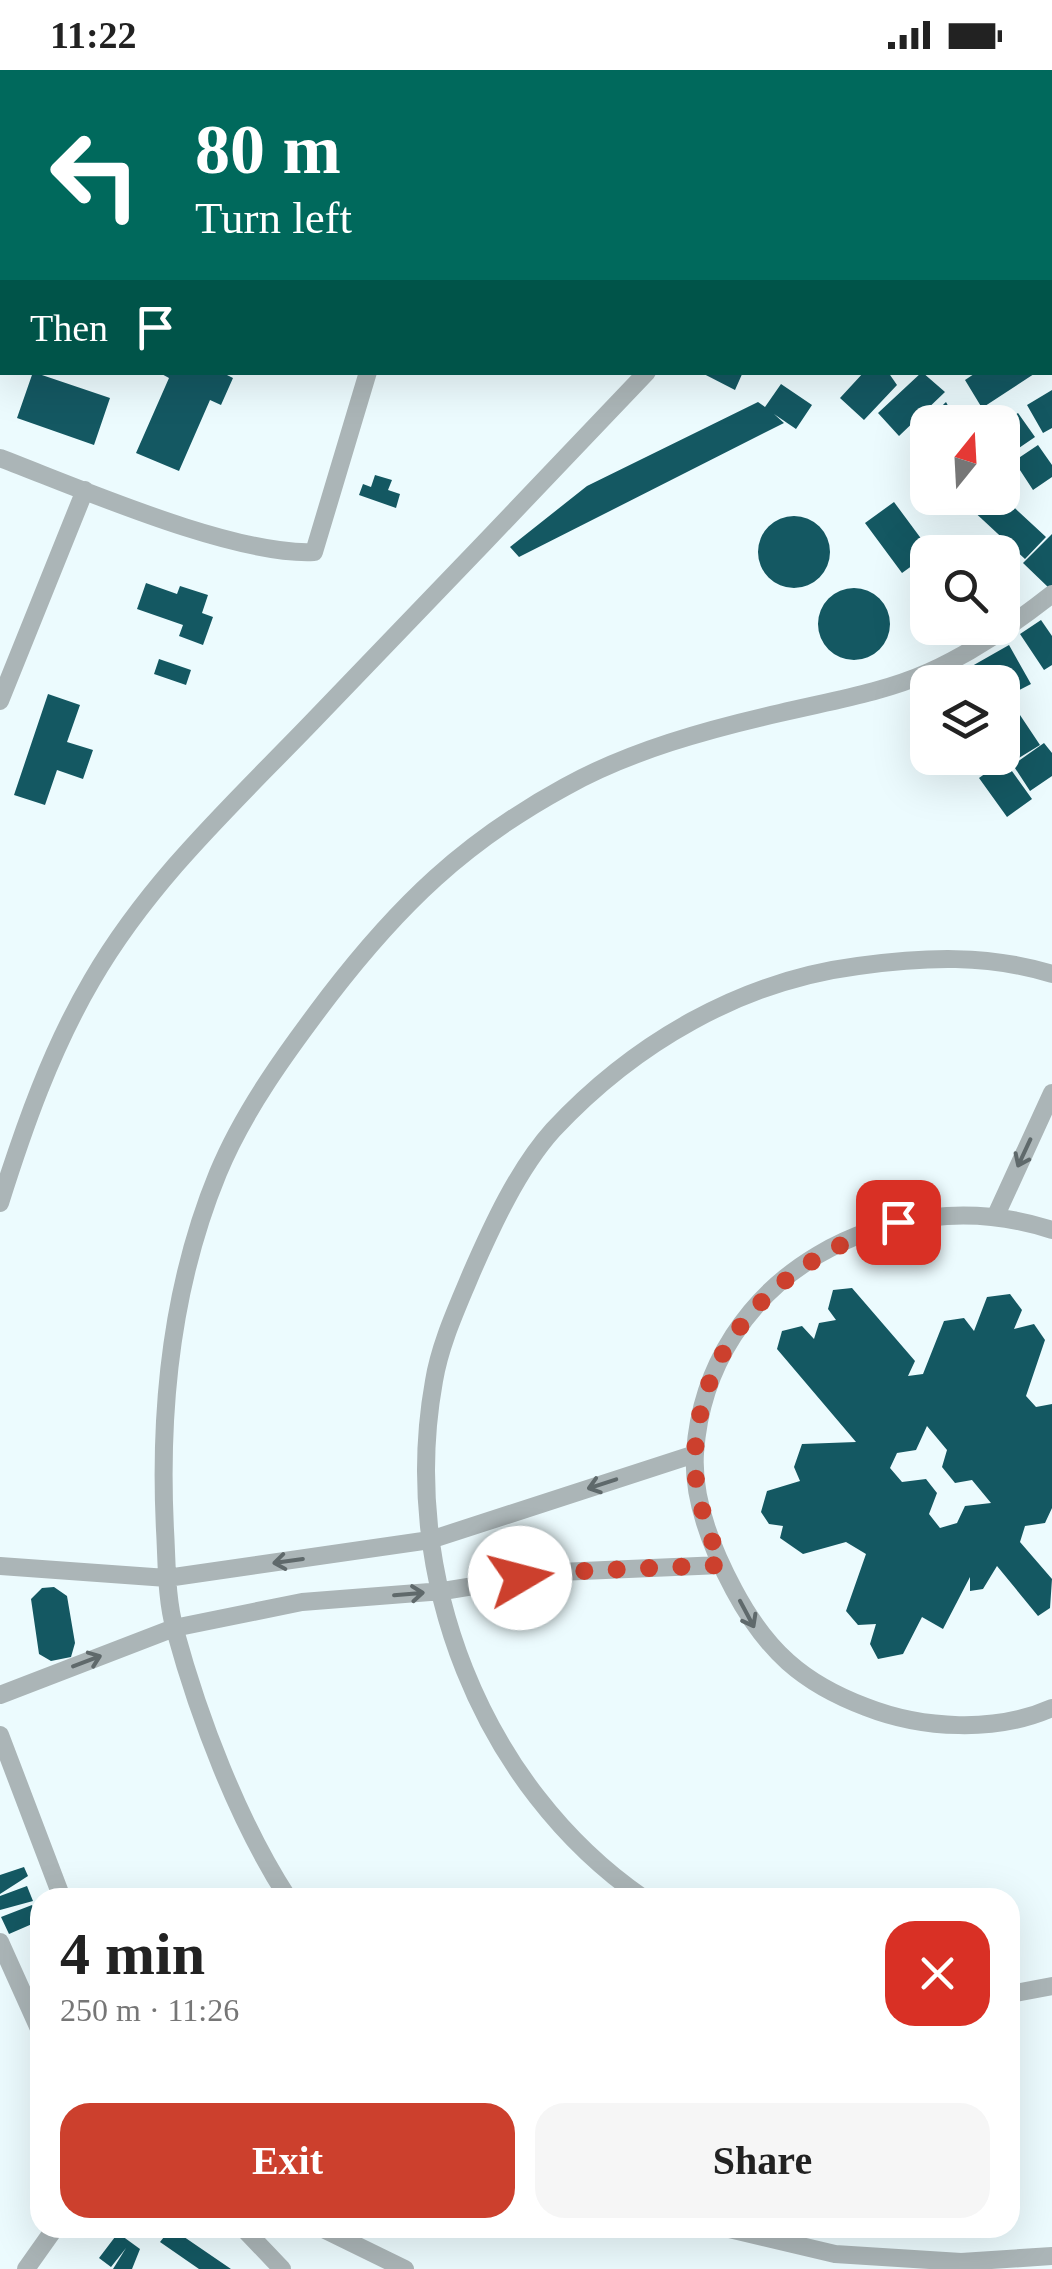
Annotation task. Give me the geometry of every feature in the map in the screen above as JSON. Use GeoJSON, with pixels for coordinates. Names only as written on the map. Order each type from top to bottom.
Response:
{"type":"FeatureCollection","features":[{"type":"Feature","properties":{"kind":"street"},"geometry":{"type":"LineString","coordinates":[[0,458],[224,537],[290,554],[314,552],[367,375]]}},
{"type":"Feature","properties":{"kind":"street"},"geometry":{"type":"LineString","coordinates":[[0,1203],[40,1085],[92,980],[150,896],[198,835],[266,771],[644,375]]}},
{"type":"Feature","properties":{"kind":"street"},"geometry":{"type":"LineString","coordinates":[[0,701],[6,670],[85,490]]}},
{"type":"Feature","properties":{"kind":"street"},"geometry":{"type":"LineString","coordinates":[[282,1888],[250,1830],[227,1776],[174,1628],[167,1578],[163,1421],[180,1290],[218,1173],[245,1122],[298,1038],[369,945],[450,860],[508,819],[571,783],[748,720],[867,693],[928,672],[977,646],[1052,594]]}},
{"type":"Feature","properties":{"kind":"street"},"geometry":{"type":"LineString","coordinates":[[631,1888],[574,1842],[502,1749],[450,1636],[430,1540],[429,1449],[434,1380],[454,1315],[492,1226],[551,1132],[618,1070],[708,1010],[800,974],[912,958],[1008,960],[1052,974]]}},
{"type":"Feature","properties":{"kind":"street"},"geometry":{"type":"LineString","coordinates":[[997,1214],[1052,1094]]}},
{"type":"Feature","properties":{"kind":"street"},"geometry":{"type":"LineString","coordinates":[[1052,1230],[997,1214],[898,1222],[850,1237],[780,1280],[732,1336],[710,1386],[695,1454],[703,1519],[721,1565],[757,1632],[789,1664],[832,1694],[882,1713],[938,1725],[994,1722],[1052,1708]]}},
{"type":"Feature","properties":{"kind":"street"},"geometry":{"type":"LineString","coordinates":[[0,1566],[167,1578],[430,1540],[695,1454]]}},
{"type":"Feature","properties":{"kind":"street"},"geometry":{"type":"LineString","coordinates":[[0,1695],[174,1628],[302,1602],[442,1591],[559,1572],[721,1565]]}},
{"type":"Feature","properties":{"kind":"street"},"geometry":{"type":"LineString","coordinates":[[0,1735],[58,1888]]}},
{"type":"Feature","properties":{"kind":"street"},"geometry":{"type":"LineString","coordinates":[[0,1942],[30,2009]]}},
{"type":"Feature","properties":{"kind":"street"},"geometry":{"type":"LineString","coordinates":[[1020,1992],[1052,1986]]}},
{"type":"Feature","properties":{"kind":"street"},"geometry":{"type":"LineString","coordinates":[[26,2269],[48,2238]]}},
{"type":"Feature","properties":{"kind":"street"},"geometry":{"type":"LineString","coordinates":[[253,2238],[282,2269]]}},
{"type":"Feature","properties":{"kind":"street"},"geometry":{"type":"LineString","coordinates":[[341,2238],[405,2269]]}},
{"type":"Feature","properties":{"kind":"street"},"geometry":{"type":"LineString","coordinates":[[767,2238],[835,2254],[961,2262],[1052,2256]]}},
{"type":"Feature","properties":{"kind":"building"},"geometry":{"type":"Polygon","coordinates":[[[32,375],[110,398],[94,445],[17,418],[32,375]]]}},
{"type":"Feature","properties":{"kind":"building"},"geometry":{"type":"Polygon","coordinates":[[[164,375],[233,378],[221,405],[210,400],[179,471],[136,453],[169,378],[164,375]]]}},
{"type":"Feature","properties":{"kind":"building"},"geometry":{"type":"Polygon","coordinates":[[[706,375],[742,375],[735,390],[706,375]]]}},
{"type":"Feature","properties":{"kind":"building"},"geometry":{"type":"Polygon","coordinates":[[[861,375],[890,375],[897,385],[864,420],[840,398],[861,375]]]}},
{"type":"Feature","properties":{"kind":"building"},"geometry":{"type":"Polygon","coordinates":[[[919,375],[925,375],[945,392],[931,405],[910,405],[910,425],[899,436],[878,413],[919,375]]]}},
{"type":"Feature","properties":{"kind":"building"},"geometry":{"type":"Polygon","coordinates":[[[972,375],[1032,375],[987,405],[980,405],[965,380],[972,375]]]}},
{"type":"Feature","properties":{"kind":"building"},"geometry":{"type":"Polygon","coordinates":[[[781,384],[812,405],[796,429],[774,414],[784,423],[519,557],[510,547],[587,486],[758,402],[765,407],[781,384]]]}},
{"type":"Feature","properties":{"kind":"building"},"geometry":{"type":"Polygon","coordinates":[[[1052,390],[1052,428],[1043,433],[1027,405],[1052,390]]]}},
{"type":"Feature","properties":{"kind":"building"},"geometry":{"type":"Polygon","coordinates":[[[1020,416],[1035,437],[1020,447],[1020,416]]]}},
{"type":"Feature","properties":{"kind":"building"},"geometry":{"type":"Polygon","coordinates":[[[1038,445],[1052,465],[1052,477],[1033,490],[1020,470],[1020,457],[1038,445]]]}},
{"type":"Feature","properties":{"kind":"building"},"geometry":{"type":"Polygon","coordinates":[[[375,475],[392,480],[388,490],[400,494],[396,508],[359,495],[363,484],[371,487],[375,475]]]}},
{"type":"Feature","properties":{"kind":"building"},"geometry":{"type":"Polygon","coordinates":[[[894,502],[918,535],[910,535],[910,567],[902,573],[865,523],[894,502]]]}},
{"type":"Feature","properties":{"kind":"building"},"geometry":{"type":"Polygon","coordinates":[[[1020,513],[1046,537],[1025,559],[1020,554],[1020,535],[999,535],[978,515],[1020,513]]]}},
{"type":"Feature","properties":{"kind":"building"},"geometry":{"type":"Polygon","coordinates":[[[794,516],[819,527],[830,552],[819,577],[794,588],[769,577],[758,552],[769,527],[794,516]]]}},
{"type":"Feature","properties":{"kind":"building"},"geometry":{"type":"Polygon","coordinates":[[[1052,534],[1052,585],[1049,588],[1023,563],[1052,534]]]}},
{"type":"Feature","properties":{"kind":"building"},"geometry":{"type":"Polygon","coordinates":[[[146,583],[177,594],[180,586],[208,595],[202,613],[213,617],[203,645],[179,636],[183,625],[137,609],[146,583]]]}},
{"type":"Feature","properties":{"kind":"building"},"geometry":{"type":"Polygon","coordinates":[[[854,588],[879,599],[890,624],[879,649],[854,660],[829,649],[818,624],[829,599],[854,588]]]}},
{"type":"Feature","properties":{"kind":"building"},"geometry":{"type":"Polygon","coordinates":[[[1041,620],[1052,636],[1052,665],[1044,670],[1020,634],[1041,620]]]}},
{"type":"Feature","properties":{"kind":"building"},"geometry":{"type":"Polygon","coordinates":[[[1009,645],[1031,684],[1020,690],[1020,665],[974,665],[1009,645]]]}},
{"type":"Feature","properties":{"kind":"building"},"geometry":{"type":"Polygon","coordinates":[[[159,659],[191,670],[186,685],[154,674],[159,659]]]}},
{"type":"Feature","properties":{"kind":"building"},"geometry":{"type":"Polygon","coordinates":[[[48,694],[80,705],[67,742],[93,750],[83,779],[57,770],[45,805],[14,795],[48,694]]]}},
{"type":"Feature","properties":{"kind":"building"},"geometry":{"type":"Polygon","coordinates":[[[1020,715],[1040,745],[1020,757],[1020,715]]]}},
{"type":"Feature","properties":{"kind":"building"},"geometry":{"type":"Polygon","coordinates":[[[1044,743],[1052,753],[1052,776],[1030,791],[1020,775],[1020,760],[1044,743]]]}},
{"type":"Feature","properties":{"kind":"building"},"geometry":{"type":"Polygon","coordinates":[[[1015,775],[1032,799],[1007,817],[979,778],[1015,775]]]}},
{"type":"Feature","properties":{"kind":"building"},"geometry":{"type":"Polygon","coordinates":[[[852,1288],[915,1361],[908,1376],[923,1374],[944,1321],[964,1318],[974,1331],[987,1297],[1010,1294],[1022,1310],[1014,1329],[1034,1324],[1045,1340],[1026,1396],[1036,1407],[1052,1404],[1052,1508],[1045,1523],[1025,1526],[1020,1542],[1052,1579],[1050,1608],[1038,1616],[997,1566],[983,1589],[970,1591],[970,1577],[943,1629],[922,1617],[903,1654],[878,1659],[870,1644],[876,1624],[858,1625],[846,1611],[866,1554],[846,1542],[803,1554],[780,1538],[783,1526],[769,1524],[761,1512],[767,1491],[800,1481],[794,1467],[802,1444],[856,1442],[777,1349],[782,1331],[802,1326],[814,1339],[819,1323],[836,1320],[828,1309],[833,1290],[852,1288]],[[927,1426],[916,1450],[897,1453],[890,1468],[902,1482],[926,1479],[937,1493],[929,1514],[940,1528],[957,1523],[965,1506],[991,1503],[972,1480],[955,1483],[942,1467],[947,1450],[927,1426]]]}},
{"type":"Feature","properties":{"kind":"building"},"geometry":{"type":"Polygon","coordinates":[[[54,1587],[67,1596],[75,1643],[71,1657],[51,1661],[39,1654],[31,1599],[42,1588],[54,1587]]]}},
{"type":"Feature","properties":{"kind":"building"},"geometry":{"type":"Polygon","coordinates":[[[24,1867],[28,1876],[0,1894],[0,1875],[24,1867]]]}},
{"type":"Feature","properties":{"kind":"building"},"geometry":{"type":"Polygon","coordinates":[[[27,1886],[30,1902],[0,1910],[0,1896],[27,1886]]]}},
{"type":"Feature","properties":{"kind":"building"},"geometry":{"type":"Polygon","coordinates":[[[30,1906],[30,1925],[9,1934],[1,1917],[30,1906]]]}},
{"type":"Feature","properties":{"kind":"building"},"geometry":{"type":"Polygon","coordinates":[[[114,2238],[125,2238],[140,2249],[132,2269],[113,2269],[126,2248],[111,2267],[99,2258],[114,2238]]]}},
{"type":"Feature","properties":{"kind":"building"},"geometry":{"type":"Polygon","coordinates":[[[163,2238],[186,2238],[231,2269],[199,2269],[160,2242],[163,2238]]]}},
{"type":"Feature","properties":{"kind":"route"},"geometry":{"type":"LineString","coordinates":[[520,1578],[559,1572],[721,1565],[703,1519],[695,1454],[710,1386],[732,1336],[780,1280],[814,1256],[850,1237],[898,1222]]}}]}
